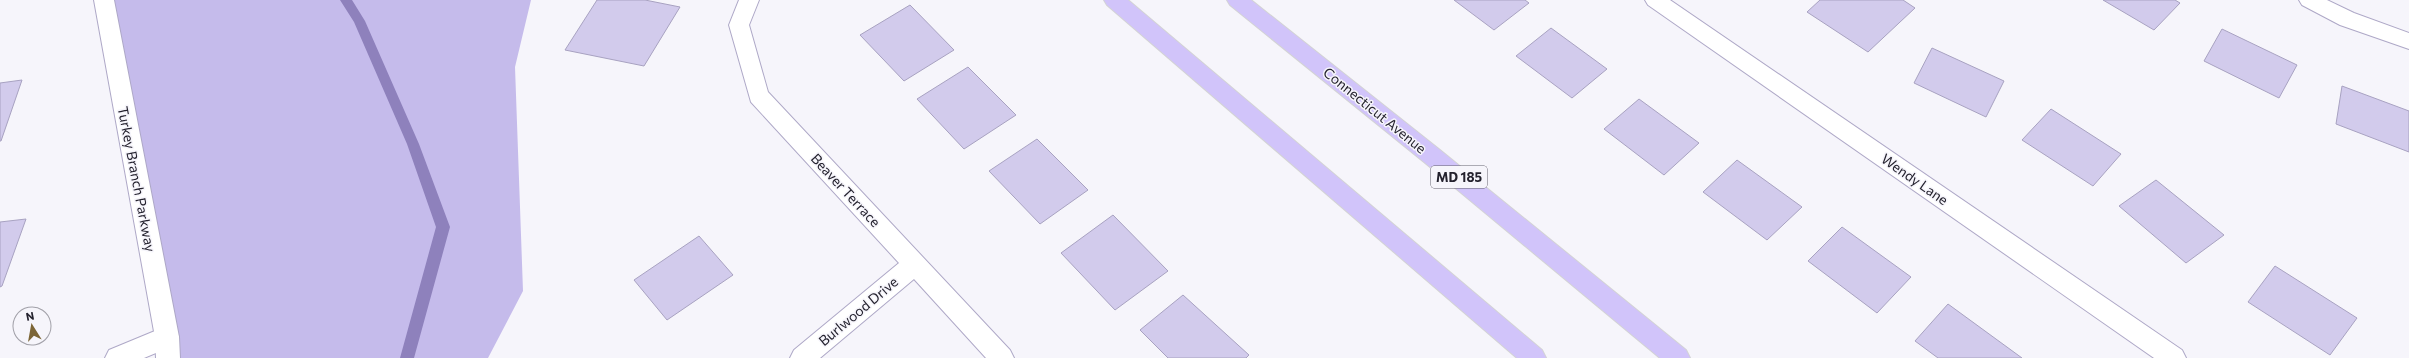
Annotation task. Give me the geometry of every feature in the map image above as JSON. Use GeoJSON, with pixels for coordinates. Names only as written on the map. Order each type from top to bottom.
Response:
{"type":"FeatureCollection","features":[{"type":"Feature","properties":{"kind":"main road"},"geometry":{"type":"LineString","coordinates":[[1114,0],[1534,358]]}},
{"type":"Feature","properties":{"kind":"main road","name":"Connecticut Avenue"},"geometry":{"type":"LineString","coordinates":[[1237,0],[1432,156],[1678,358]]}},
{"type":"Feature","properties":{"kind":"street","name":"Turkey Branch Parkway"},"geometry":{"type":"LineString","coordinates":[[104,0],[168,348]]}},
{"type":"Feature","properties":{"kind":"street","name":"Beaver Terrace"},"geometry":{"type":"LineString","coordinates":[[749,0],[739,25],[758,96],[1002,358]]}},
{"type":"Feature","properties":{"kind":"street","name":"Wendy Lane"},"geometry":{"type":"LineString","coordinates":[[1655,0],[2174,358]]}},
{"type":"Feature","properties":{"kind":"street"},"geometry":{"type":"LineString","coordinates":[[2309,0],[2347,19],[2409,41]]}},
{"type":"Feature","properties":{"kind":"street","name":"Burlwood Drive"},"geometry":{"type":"LineString","coordinates":[[802,358],[915,264]]}},
{"type":"Feature","properties":{"kind":"street"},"geometry":{"type":"LineString","coordinates":[[117,358],[168,348]]}},
{"type":"Feature","properties":{"kind":"shaded area"},"geometry":{"type":"Polygon","coordinates":[[[104,0],[531,0],[515,67],[523,291],[488,358],[168,358],[104,0]]]}},
{"type":"Feature","properties":{"kind":"building"},"geometry":{"type":"Polygon","coordinates":[[[597,0],[645,0],[680,7],[644,66],[565,50],[597,0]]]}},
{"type":"Feature","properties":{"kind":"building"},"geometry":{"type":"Polygon","coordinates":[[[1454,0],[1525,0],[1529,3],[1494,30],[1454,0]]]}},
{"type":"Feature","properties":{"kind":"building"},"geometry":{"type":"Polygon","coordinates":[[[1820,0],[1903,0],[1915,8],[1868,52],[1807,12],[1820,0]]]}},
{"type":"Feature","properties":{"kind":"building"},"geometry":{"type":"Polygon","coordinates":[[[2103,0],[2175,0],[2180,3],[2154,30],[2103,0]]]}},
{"type":"Feature","properties":{"kind":"building"},"geometry":{"type":"Polygon","coordinates":[[[910,5],[954,50],[904,81],[860,35],[910,5]]]}},
{"type":"Feature","properties":{"kind":"building"},"geometry":{"type":"Polygon","coordinates":[[[1551,28],[1607,69],[1572,98],[1516,56],[1551,28]]]}},
{"type":"Feature","properties":{"kind":"building"},"geometry":{"type":"Polygon","coordinates":[[[2222,29],[2297,65],[2279,98],[2204,61],[2222,29]]]}},
{"type":"Feature","properties":{"kind":"building"},"geometry":{"type":"Polygon","coordinates":[[[1932,48],[2004,81],[1986,117],[1914,83],[1932,48]]]}},
{"type":"Feature","properties":{"kind":"building"},"geometry":{"type":"Polygon","coordinates":[[[968,67],[1016,115],[964,149],[917,99],[968,67]]]}},
{"type":"Feature","properties":{"kind":"building"},"geometry":{"type":"Polygon","coordinates":[[[22,80],[1,141],[0,141],[0,83],[22,80]]]}},
{"type":"Feature","properties":{"kind":"building"},"geometry":{"type":"Polygon","coordinates":[[[2342,86],[2409,111],[2409,152],[2336,124],[2342,86]]]}},
{"type":"Feature","properties":{"kind":"building"},"geometry":{"type":"Polygon","coordinates":[[[1639,99],[1699,143],[1664,175],[1604,129],[1639,99]]]}},
{"type":"Feature","properties":{"kind":"building"},"geometry":{"type":"Polygon","coordinates":[[[2051,109],[2121,154],[2093,186],[2022,140],[2051,109]]]}},
{"type":"Feature","properties":{"kind":"building"},"geometry":{"type":"Polygon","coordinates":[[[1037,139],[1088,190],[1040,224],[989,171],[1037,139]]]}},
{"type":"Feature","properties":{"kind":"building"},"geometry":{"type":"Polygon","coordinates":[[[1737,160],[1802,207],[1767,240],[1703,192],[1737,160]]]}},
{"type":"Feature","properties":{"kind":"building"},"geometry":{"type":"Polygon","coordinates":[[[2156,180],[2224,235],[2186,263],[2119,206],[2156,180]]]}},
{"type":"Feature","properties":{"kind":"building"},"geometry":{"type":"Polygon","coordinates":[[[1113,215],[1168,271],[1115,310],[1061,253],[1113,215]]]}},
{"type":"Feature","properties":{"kind":"building"},"geometry":{"type":"Polygon","coordinates":[[[26,219],[2,286],[0,287],[0,222],[26,219]]]}},
{"type":"Feature","properties":{"kind":"building"},"geometry":{"type":"Polygon","coordinates":[[[1842,227],[1911,277],[1877,313],[1808,261],[1842,227]]]}},
{"type":"Feature","properties":{"kind":"building"},"geometry":{"type":"Polygon","coordinates":[[[699,236],[733,275],[667,320],[634,280],[699,236]]]}},
{"type":"Feature","properties":{"kind":"building"},"geometry":{"type":"Polygon","coordinates":[[[2275,266],[2357,318],[2330,355],[2248,302],[2275,266]]]}},
{"type":"Feature","properties":{"kind":"building"},"geometry":{"type":"Polygon","coordinates":[[[1183,295],[1249,355],[1246,358],[1168,358],[1140,330],[1183,295]]]}},
{"type":"Feature","properties":{"kind":"building"},"geometry":{"type":"Polygon","coordinates":[[[1948,304],[2022,358],[1938,358],[1915,341],[1948,304]]]}},
{"type":"Feature","properties":{"kind":"waterway"},"geometry":{"type":"LineString","coordinates":[[346,0],[359,21],[413,144],[443,227],[407,358]]}}]}
